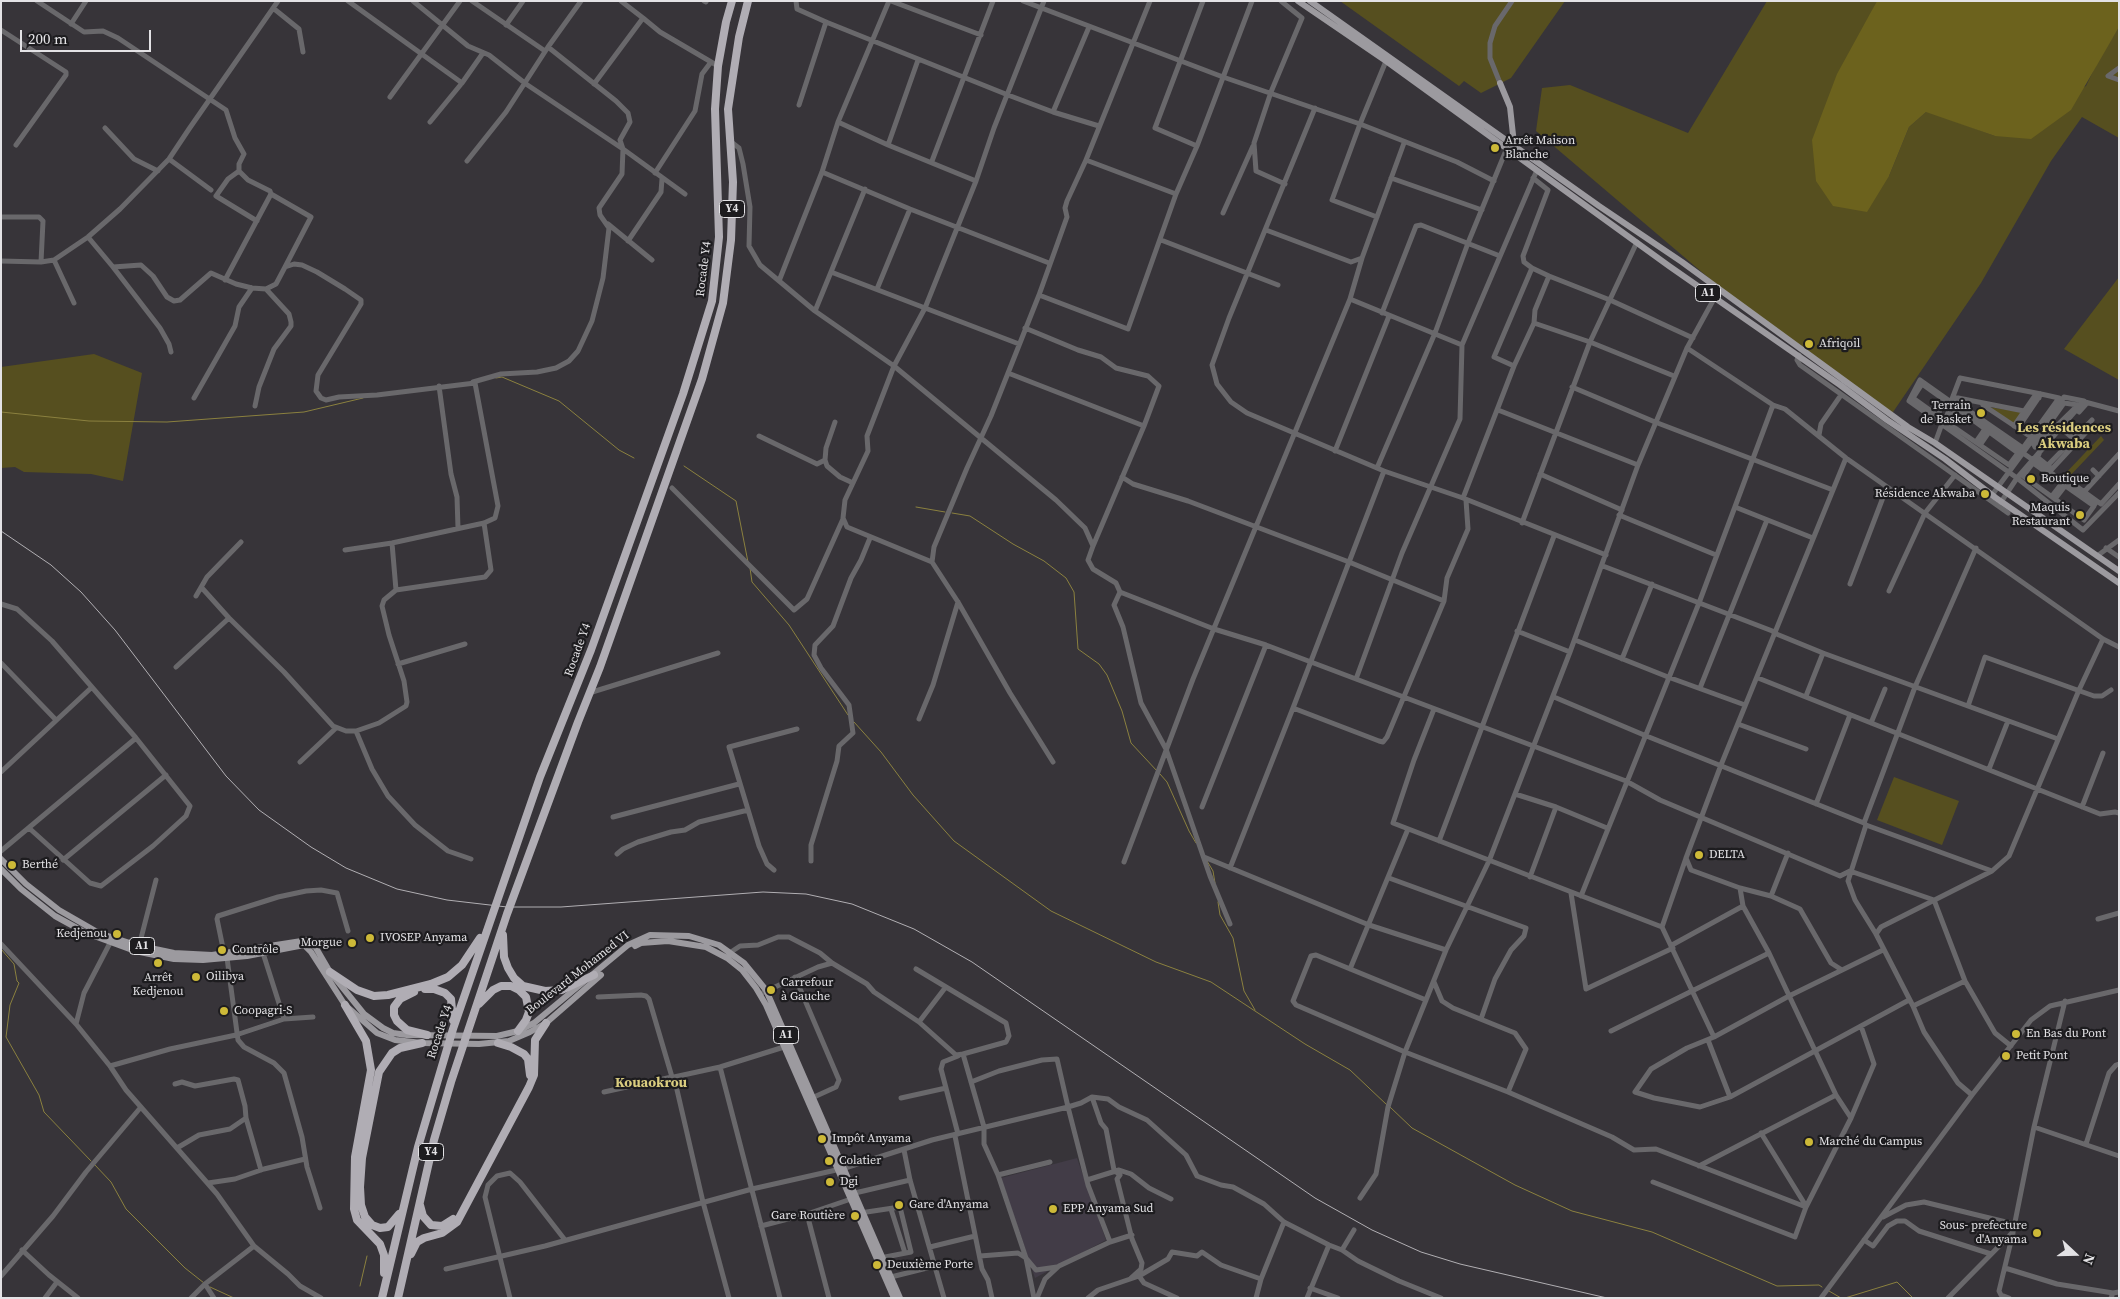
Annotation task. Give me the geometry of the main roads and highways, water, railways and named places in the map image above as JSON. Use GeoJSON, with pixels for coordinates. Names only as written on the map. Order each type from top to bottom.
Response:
{"type":"FeatureCollection","features":[{"type":"Feature","properties":{"kind":"highway","name":"Rocade Y4"},"geometry":{"type":"LineString","coordinates":[[382,1296],[418,1147],[453,1029],[540,777],[591,650],[640,515],[683,394],[712,301],[719,237],[714,64],[732,1]]}},
{"type":"Feature","properties":{"kind":"highway","name":"Rocade Y4"},"geometry":{"type":"LineString","coordinates":[[399,1294],[419,1203],[444,1107],[475,1010],[507,914],[588,693],[600,667],[702,379],[723,303],[731,240],[732,182],[728,109],[739,37],[748,1]]}},
{"type":"Feature","properties":{"kind":"highway"},"geometry":{"type":"LineString","coordinates":[[739,37],[753,1]]}},
{"type":"Feature","properties":{"kind":"highway"},"geometry":{"type":"LineString","coordinates":[[330,972],[357,990],[374,996],[388,995],[431,984],[448,976],[462,965],[488,924]]}},
{"type":"Feature","properties":{"kind":"highway"},"geometry":{"type":"LineString","coordinates":[[504,924],[504,957],[514,978],[523,986],[545,991],[562,990],[594,975]]}},
{"type":"Feature","properties":{"kind":"highway"},"geometry":{"type":"LineString","coordinates":[[475,1010],[493,990],[501,986],[511,986],[526,997],[529,1004],[526,1020],[518,1030]]}},
{"type":"Feature","properties":{"kind":"highway"},"geometry":{"type":"LineString","coordinates":[[428,1039],[407,1030],[396,1021],[394,1007],[400,999],[424,989],[434,989],[445,993],[451,999],[453,1007],[453,1029]]}},
{"type":"Feature","properties":{"kind":"highway"},"geometry":{"type":"LineString","coordinates":[[345,1005],[366,1041],[369,1054],[371,1070],[355,1157],[354,1209],[357,1220],[380,1244],[384,1255],[382,1296]]}},
{"type":"Feature","properties":{"kind":"highway"},"geometry":{"type":"LineString","coordinates":[[399,1294],[412,1250],[417,1242],[451,1228],[457,1222],[479,1183],[529,1087],[534,1075],[535,1040],[546,1023]]}},
{"type":"Feature","properties":{"kind":"highway"},"geometry":{"type":"LineString","coordinates":[[402,1211],[388,1227],[380,1228],[372,1224],[365,1217],[361,1205],[360,1187],[362,1158],[379,1072],[392,1053],[400,1048],[428,1039]]}},
{"type":"Feature","properties":{"kind":"highway"},"geometry":{"type":"LineString","coordinates":[[419,1203],[423,1216],[431,1224],[442,1226],[452,1220],[524,1090],[530,1076],[528,1059],[519,1051],[498,1043]]}},
{"type":"Feature","properties":{"kind":"main road","name":"A1"},"geometry":{"type":"LineString","coordinates":[[1298,1],[1682,262],[1908,428],[1935,444],[2119,572]]}},
{"type":"Feature","properties":{"kind":"main road","name":"A1"},"geometry":{"type":"LineString","coordinates":[[1310,1],[1510,146],[1537,170],[1637,242],[1799,355],[1887,420],[1945,459],[2001,502],[2119,583]]}},
{"type":"Feature","properties":{"kind":"main road"},"geometry":{"type":"LineString","coordinates":[[1500,83],[1510,108],[1510,146]]}},
{"type":"Feature","properties":{"kind":"main road","name":"Boulevard Mohamed VI"},"geometry":{"type":"LineString","coordinates":[[1,859],[44,899],[78,922],[118,940],[139,946],[189,954],[226,956],[308,940],[316,948],[330,972],[364,1014],[393,1033],[428,1039],[479,1044],[498,1043],[517,1038],[546,1023],[624,953],[641,943],[687,943],[716,951],[742,970],[763,992],[784,1047],[880,1258],[894,1298]]}},
{"type":"Feature","properties":{"kind":"main road","name":"Boulevard Mohamed VI"},"geometry":{"type":"LineString","coordinates":[[1,869],[20,889],[55,916],[80,930],[135,951],[174,959],[263,953],[304,946],[311,952],[345,1005],[377,1033],[395,1040],[497,1036],[518,1030],[534,1023],[628,945],[650,934],[700,938],[731,952],[753,972],[814,1097],[841,1169]]}},
{"type":"Feature","properties":{"kind":"main road","name":"Boulevard Mohamed VI"},"geometry":{"type":"LineString","coordinates":[[880,1258],[900,1298]]}},
{"type":"Feature","properties":{"kind":"waterway"},"geometry":{"type":"LineString","coordinates":[[496,378],[502,377],[559,401],[619,450],[634,458]]}},
{"type":"Feature","properties":{"kind":"waterway"},"geometry":{"type":"LineString","coordinates":[[1,412],[89,421],[167,422],[304,412],[363,398]]}},
{"type":"Feature","properties":{"kind":"waterway"},"geometry":{"type":"LineString","coordinates":[[684,466],[736,501],[748,562]]}},
{"type":"Feature","properties":{"kind":"waterway"},"geometry":{"type":"LineString","coordinates":[[916,507],[945,512]]}},
{"type":"Feature","properties":{"kind":"waterway"},"geometry":{"type":"LineString","coordinates":[[952,513],[970,516],[1013,544],[1044,561],[1066,578],[1074,592],[1078,649],[1099,664],[1107,675],[1122,711],[1131,743],[1157,771]]}},
{"type":"Feature","properties":{"kind":"waterway"},"geometry":{"type":"LineString","coordinates":[[750,568],[752,582],[789,625],[848,715]]}},
{"type":"Feature","properties":{"kind":"waterway"},"geometry":{"type":"LineString","coordinates":[[854,722],[881,752],[913,795],[954,841],[1051,911],[1156,962],[1211,982],[1305,1044],[1350,1070],[1387,1105]]}},
{"type":"Feature","properties":{"kind":"waterway"},"geometry":{"type":"LineString","coordinates":[[1160,774],[1167,782],[1196,843]]}},
{"type":"Feature","properties":{"kind":"waterway"},"geometry":{"type":"LineString","coordinates":[[1207,861],[1213,871],[1215,883]]}},
{"type":"Feature","properties":{"kind":"waterway"},"geometry":{"type":"LineString","coordinates":[[1218,902],[1220,915],[1233,938],[1244,991],[1255,1010]]}},
{"type":"Feature","properties":{"kind":"waterway"},"geometry":{"type":"LineString","coordinates":[[1,949],[14,964],[19,983],[10,1005],[6,1037],[39,1095],[44,1112],[91,1161]]}},
{"type":"Feature","properties":{"kind":"waterway"},"geometry":{"type":"LineString","coordinates":[[1390,1107],[1412,1128],[1515,1185],[1572,1211],[1652,1232],[1777,1286],[1819,1285],[1822,1287]]}},
{"type":"Feature","properties":{"kind":"waterway"},"geometry":{"type":"LineString","coordinates":[[94,1164],[111,1182],[126,1209],[185,1268],[204,1283]]}},
{"type":"Feature","properties":{"kind":"waterway"},"geometry":{"type":"LineString","coordinates":[[360,1286],[367,1256]]}},
{"type":"Feature","properties":{"kind":"waterway"},"geometry":{"type":"LineString","coordinates":[[1845,1298],[1897,1282],[1913,1298]]}},
{"type":"Feature","properties":{"kind":"waterway"},"geometry":{"type":"LineString","coordinates":[[210,1287],[234,1298]]}},
{"type":"Feature","properties":{"kind":"waterway"},"geometry":{"type":"LineString","coordinates":[[1829,1291],[1841,1298]]}},
{"type":"Feature","properties":{"kind":"railway"},"geometry":{"type":"LineString","coordinates":[[1,531],[51,565],[81,592],[115,630],[226,776],[259,810],[311,847],[346,868],[397,889],[447,900],[507,907],[561,907],[763,892],[806,894],[852,904],[914,929],[972,962],[1315,1198],[1372,1230],[1421,1252],[1460,1264],[1607,1298]]}},
{"type":"Feature","properties":{"kind":"place","name":"Arrêt Maison Blanche"},"geometry":{"type":"Point","coordinates":[1495,148]}},
{"type":"Feature","properties":{"kind":"place","name":"Afriqoil"},"geometry":{"type":"Point","coordinates":[1809,344]}},
{"type":"Feature","properties":{"kind":"place","name":"Terrain de Basket"},"geometry":{"type":"Point","coordinates":[1981,413]}},
{"type":"Feature","properties":{"kind":"place","name":"Boutique"},"geometry":{"type":"Point","coordinates":[2031,479]}},
{"type":"Feature","properties":{"kind":"place","name":"Résidence Akwaba"},"geometry":{"type":"Point","coordinates":[1985,494]}},
{"type":"Feature","properties":{"kind":"place","name":"Maquis Restaurant"},"geometry":{"type":"Point","coordinates":[2080,515]}},
{"type":"Feature","properties":{"kind":"place","name":"DELTA"},"geometry":{"type":"Point","coordinates":[1699,855]}},
{"type":"Feature","properties":{"kind":"place","name":"Berthé"},"geometry":{"type":"Point","coordinates":[12,865]}},
{"type":"Feature","properties":{"kind":"place","name":"Kedjenou"},"geometry":{"type":"Point","coordinates":[117,934]}},
{"type":"Feature","properties":{"kind":"place","name":"IVOSEP Anyama"},"geometry":{"type":"Point","coordinates":[370,938]}},
{"type":"Feature","properties":{"kind":"place","name":"Morgue"},"geometry":{"type":"Point","coordinates":[352,943]}},
{"type":"Feature","properties":{"kind":"place","name":"Contrôle"},"geometry":{"type":"Point","coordinates":[222,950]}},
{"type":"Feature","properties":{"kind":"place","name":"Arrêt Kedjenou"},"geometry":{"type":"Point","coordinates":[158,963]}},
{"type":"Feature","properties":{"kind":"place","name":"Oilibya"},"geometry":{"type":"Point","coordinates":[196,977]}},
{"type":"Feature","properties":{"kind":"place","name":"Carrefour à Gauche"},"geometry":{"type":"Point","coordinates":[771,990]}},
{"type":"Feature","properties":{"kind":"place","name":"Coopagri-S"},"geometry":{"type":"Point","coordinates":[224,1011]}},
{"type":"Feature","properties":{"kind":"place","name":"En Bas du Pont"},"geometry":{"type":"Point","coordinates":[2016,1034]}},
{"type":"Feature","properties":{"kind":"place","name":"Petit Pont"},"geometry":{"type":"Point","coordinates":[2006,1056]}},
{"type":"Feature","properties":{"kind":"place","name":"Impôt Anyama"},"geometry":{"type":"Point","coordinates":[822,1139]}},
{"type":"Feature","properties":{"kind":"place","name":"Marché du Campus"},"geometry":{"type":"Point","coordinates":[1809,1142]}},
{"type":"Feature","properties":{"kind":"place","name":"Colatier"},"geometry":{"type":"Point","coordinates":[829,1161]}},
{"type":"Feature","properties":{"kind":"place","name":"Dgi"},"geometry":{"type":"Point","coordinates":[830,1182]}},
{"type":"Feature","properties":{"kind":"place","name":"Gare d'Anyama"},"geometry":{"type":"Point","coordinates":[899,1205]}},
{"type":"Feature","properties":{"kind":"place","name":"EPP Anyama Sud"},"geometry":{"type":"Point","coordinates":[1053,1209]}},
{"type":"Feature","properties":{"kind":"place","name":"Gare Routière"},"geometry":{"type":"Point","coordinates":[855,1216]}},
{"type":"Feature","properties":{"kind":"place","name":"Sous- prefecture d'Anyama"},"geometry":{"type":"Point","coordinates":[2037,1233]}},
{"type":"Feature","properties":{"kind":"place","name":"Deuxième Porte"},"geometry":{"type":"Point","coordinates":[877,1265]}},
{"type":"Feature","properties":{"kind":"district","name":"Les résidences Akwaba"},"geometry":{"type":"Point","coordinates":[2064,436]}},
{"type":"Feature","properties":{"kind":"district","name":"Kouaokrou"},"geometry":{"type":"Point","coordinates":[651,1083]}}]}
